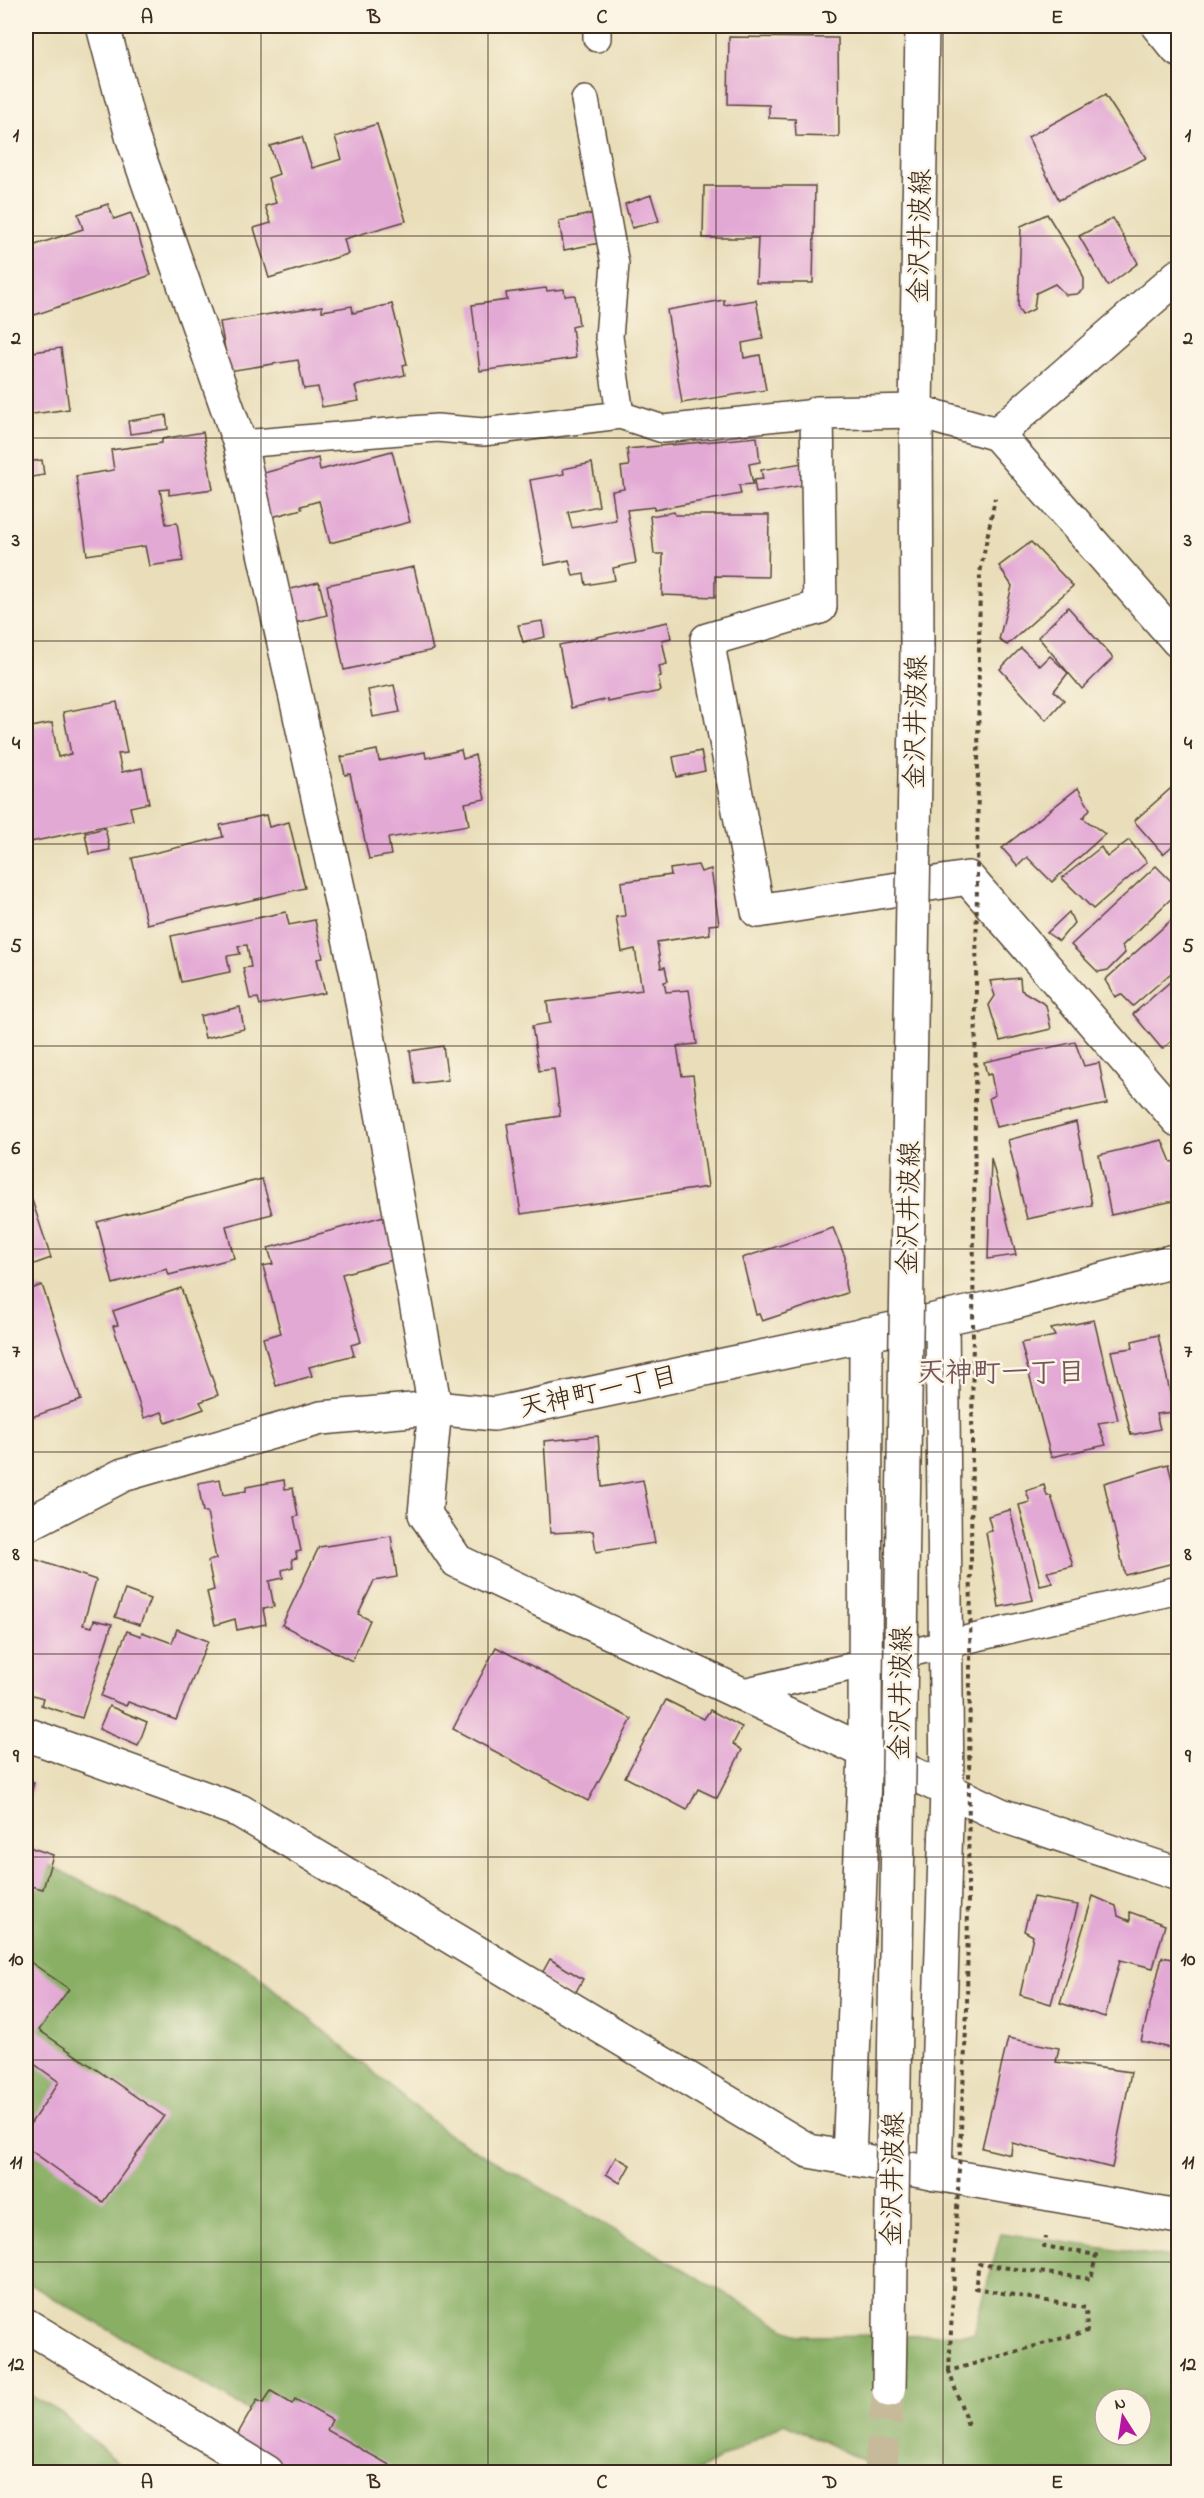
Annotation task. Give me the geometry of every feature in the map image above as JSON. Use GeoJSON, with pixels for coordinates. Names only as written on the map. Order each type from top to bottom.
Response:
{"type":"FeatureCollection","features":[{"type":"Feature","properties":{"kind":"street"},"geometry":{"type":"LineString","coordinates":[[103,26],[132,136],[240,444],[357,974],[435,1408],[425,1514],[457,1561],[1001,1815],[1179,1874]]}},
{"type":"Feature","properties":{"kind":"street","name":"金沢井波線"},"geometry":{"type":"LineString","coordinates":[[889,2390],[917,651],[916,411],[922,26]]}},
{"type":"Feature","properties":{"kind":"street"},"geometry":{"type":"LineString","coordinates":[[1158,26],[1179,50]]}},
{"type":"Feature","properties":{"kind":"street"},"geometry":{"type":"LineString","coordinates":[[997,434],[1179,276]]}},
{"type":"Feature","properties":{"kind":"street"},"geometry":{"type":"LineString","coordinates":[[1179,641],[997,434],[916,411],[817,413],[820,607],[707,640],[758,911],[968,878],[1179,1120]]}},
{"type":"Feature","properties":{"kind":"street","name":"天神町一丁目"},"geometry":{"type":"LineString","coordinates":[[26,1525],[123,1475],[321,1418],[435,1408],[494,1414],[1005,1305],[1179,1260]]}},
{"type":"Feature","properties":{"kind":"street"},"geometry":{"type":"LineString","coordinates":[[935,2174],[947,1790],[942,1318]]}},
{"type":"Feature","properties":{"kind":"street"},"geometry":{"type":"LineString","coordinates":[[849,2159],[865,1752],[866,1334]]}},
{"type":"Feature","properties":{"kind":"street"},"geometry":{"type":"LineString","coordinates":[[26,1734],[240,1810],[809,2151],[1179,2217]]}},
{"type":"Feature","properties":{"kind":"street"},"geometry":{"type":"LineString","coordinates":[[26,2325],[267,2472]]}},
{"type":"Feature","properties":{"kind":"lane"},"geometry":{"type":"LineString","coordinates":[[585,100],[615,264],[609,337],[620,414]]}},
{"type":"Feature","properties":{"kind":"lane"},"geometry":{"type":"LineString","coordinates":[[240,444],[437,428],[483,432],[620,414],[663,429],[817,413]]}},
{"type":"Feature","properties":{"kind":"lane"},"geometry":{"type":"LineString","coordinates":[[739,1693],[1179,1590]]}},
{"type":"Feature","properties":{"kind":"path"},"geometry":{"type":"LineString","coordinates":[[968,2425],[949,2371],[967,2008],[980,573],[997,489]]}},
{"type":"Feature","properties":{"kind":"path"},"geometry":{"type":"LineString","coordinates":[[949,2371],[1087,2331],[1086,2308],[975,2288],[979,2264],[1091,2279],[1096,2255],[1044,2246],[1051,2195]]}},
{"type":"Feature","properties":{"kind":"green space"},"geometry":{"type":"Polygon","coordinates":[[[26,1853],[247,1967],[449,2135],[799,2336],[974,2334],[1001,2233],[1178,2259],[1178,2472],[887,2472],[784,2423],[696,2472],[355,2472],[26,2282],[26,1853]]]}},
{"type":"Feature","properties":{"kind":"green space"},"geometry":{"type":"Polygon","coordinates":[[[26,2393],[60,2412],[129,2472],[26,2472],[26,2393]]]}},
{"type":"Feature","properties":{"kind":"building"},"geometry":{"type":"Polygon","coordinates":[[[729,37],[838,38],[839,137],[796,136],[795,119],[769,118],[769,105],[728,104],[729,37]]]}},
{"type":"Feature","properties":{"kind":"building"},"geometry":{"type":"Polygon","coordinates":[[[1105,95],[1146,158],[1059,200],[1028,137],[1105,95]]]}},
{"type":"Feature","properties":{"kind":"building"},"geometry":{"type":"Polygon","coordinates":[[[377,124],[406,221],[344,239],[348,254],[269,278],[254,228],[271,223],[265,206],[276,203],[268,178],[279,174],[270,146],[302,137],[312,168],[342,159],[335,137],[377,124]]]}},
{"type":"Feature","properties":{"kind":"building"},"geometry":{"type":"Polygon","coordinates":[[[704,186],[815,186],[813,283],[756,283],[758,238],[703,238],[704,186]]]}},
{"type":"Feature","properties":{"kind":"building"},"geometry":{"type":"Polygon","coordinates":[[[651,195],[659,221],[632,228],[625,204],[651,195]]]}},
{"type":"Feature","properties":{"kind":"building"},"geometry":{"type":"Polygon","coordinates":[[[108,204],[114,219],[131,213],[151,275],[26,318],[26,248],[83,229],[78,214],[108,204]]]}},
{"type":"Feature","properties":{"kind":"building"},"geometry":{"type":"Polygon","coordinates":[[[595,213],[600,243],[564,250],[559,221],[595,213]]]}},
{"type":"Feature","properties":{"kind":"building"},"geometry":{"type":"Polygon","coordinates":[[[1047,214],[1079,266],[1084,279],[1084,289],[1077,294],[1066,295],[1055,284],[1036,293],[1034,309],[1022,315],[1018,308],[1021,226],[1047,214]]]}},
{"type":"Feature","properties":{"kind":"building"},"geometry":{"type":"Polygon","coordinates":[[[1113,218],[1138,263],[1108,286],[1079,236],[1113,218]]]}},
{"type":"Feature","properties":{"kind":"building"},"geometry":{"type":"Polygon","coordinates":[[[546,288],[547,291],[564,289],[565,296],[575,295],[579,325],[572,327],[576,358],[480,371],[472,305],[507,300],[506,293],[546,288]]]}},
{"type":"Feature","properties":{"kind":"building"},"geometry":{"type":"Polygon","coordinates":[[[724,300],[724,305],[756,300],[763,339],[742,343],[744,358],[760,355],[766,390],[682,403],[667,310],[724,300]]]}},
{"type":"Feature","properties":{"kind":"building"},"geometry":{"type":"Polygon","coordinates":[[[392,304],[407,364],[403,365],[405,375],[355,386],[359,401],[322,407],[318,387],[304,389],[298,360],[229,371],[220,322],[322,306],[322,311],[352,306],[353,313],[392,304]]]}},
{"type":"Feature","properties":{"kind":"building"},"geometry":{"type":"Polygon","coordinates":[[[61,348],[69,409],[26,415],[26,353],[61,348]]]}},
{"type":"Feature","properties":{"kind":"building"},"geometry":{"type":"Polygon","coordinates":[[[166,415],[168,429],[130,434],[128,421],[166,415]]]}},
{"type":"Feature","properties":{"kind":"building"},"geometry":{"type":"Polygon","coordinates":[[[203,432],[213,489],[169,495],[169,489],[160,490],[166,524],[177,523],[183,561],[149,566],[145,546],[87,555],[76,476],[114,470],[111,450],[162,443],[162,439],[203,432]]]}},
{"type":"Feature","properties":{"kind":"building"},"geometry":{"type":"Polygon","coordinates":[[[757,437],[760,462],[749,464],[753,484],[739,485],[741,494],[654,510],[654,507],[627,510],[636,563],[613,568],[615,580],[586,585],[584,574],[573,576],[569,560],[545,565],[530,480],[564,474],[563,469],[592,463],[599,506],[568,512],[572,528],[616,520],[612,491],[624,489],[621,467],[629,466],[627,449],[757,437]]]}},
{"type":"Feature","properties":{"kind":"building"},"geometry":{"type":"Polygon","coordinates":[[[392,451],[410,522],[330,543],[319,501],[301,506],[302,509],[268,518],[257,475],[318,458],[320,470],[392,451]]]}},
{"type":"Feature","properties":{"kind":"building"},"geometry":{"type":"Polygon","coordinates":[[[42,460],[44,475],[26,478],[26,462],[42,460]]]}},
{"type":"Feature","properties":{"kind":"building"},"geometry":{"type":"Polygon","coordinates":[[[802,463],[805,485],[756,493],[754,480],[763,479],[761,470],[802,463]]]}},
{"type":"Feature","properties":{"kind":"building"},"geometry":{"type":"Polygon","coordinates":[[[674,512],[675,515],[769,515],[768,577],[715,576],[715,597],[662,595],[663,554],[654,554],[650,516],[674,512]]]}},
{"type":"Feature","properties":{"kind":"building"},"geometry":{"type":"Polygon","coordinates":[[[1031,542],[1073,586],[1007,645],[999,640],[1012,586],[999,566],[1031,542]]]}},
{"type":"Feature","properties":{"kind":"building"},"geometry":{"type":"Polygon","coordinates":[[[414,567],[433,650],[344,670],[327,585],[414,567]]]}},
{"type":"Feature","properties":{"kind":"building"},"geometry":{"type":"Polygon","coordinates":[[[319,582],[327,615],[295,623],[287,590],[319,582]]]}},
{"type":"Feature","properties":{"kind":"building"},"geometry":{"type":"Polygon","coordinates":[[[1068,607],[1113,658],[1082,689],[1038,637],[1068,607]]]}},
{"type":"Feature","properties":{"kind":"building"},"geometry":{"type":"Polygon","coordinates":[[[542,621],[545,637],[523,642],[518,625],[542,621]]]}},
{"type":"Feature","properties":{"kind":"building"},"geometry":{"type":"Polygon","coordinates":[[[668,622],[671,638],[662,640],[667,664],[659,666],[661,676],[658,677],[661,691],[608,702],[608,699],[571,708],[559,645],[668,622]]]}},
{"type":"Feature","properties":{"kind":"building"},"geometry":{"type":"Polygon","coordinates":[[[1021,648],[1040,666],[1050,656],[1068,673],[1054,691],[1064,700],[1046,720],[1000,669],[1021,648]]]}},
{"type":"Feature","properties":{"kind":"building"},"geometry":{"type":"Polygon","coordinates":[[[394,685],[400,712],[373,717],[368,690],[394,685]]]}},
{"type":"Feature","properties":{"kind":"building"},"geometry":{"type":"Polygon","coordinates":[[[117,702],[127,753],[118,754],[122,772],[142,768],[149,803],[130,807],[133,820],[26,843],[26,728],[52,723],[58,757],[71,754],[63,712],[117,702]]]}},
{"type":"Feature","properties":{"kind":"building"},"geometry":{"type":"Polygon","coordinates":[[[377,750],[379,761],[425,752],[426,758],[461,750],[463,759],[475,755],[485,799],[465,803],[469,825],[388,838],[391,855],[369,859],[350,774],[345,775],[341,757],[377,750]]]}},
{"type":"Feature","properties":{"kind":"building"},"geometry":{"type":"Polygon","coordinates":[[[701,751],[705,771],[677,777],[673,757],[701,751]]]}},
{"type":"Feature","properties":{"kind":"building"},"geometry":{"type":"Polygon","coordinates":[[[1178,782],[1178,841],[1163,854],[1134,821],[1178,782]]]}},
{"type":"Feature","properties":{"kind":"building"},"geometry":{"type":"Polygon","coordinates":[[[1078,788],[1090,809],[1083,818],[1105,834],[1052,882],[1027,857],[1018,866],[1002,848],[1078,788]]]}},
{"type":"Feature","properties":{"kind":"building"},"geometry":{"type":"Polygon","coordinates":[[[266,815],[269,827],[289,822],[305,888],[147,924],[132,858],[223,837],[220,825],[266,815]]]}},
{"type":"Feature","properties":{"kind":"building"},"geometry":{"type":"Polygon","coordinates":[[[105,828],[110,850],[89,854],[85,833],[105,828]]]}},
{"type":"Feature","properties":{"kind":"building"},"geometry":{"type":"Polygon","coordinates":[[[1129,840],[1147,862],[1093,909],[1062,878],[1101,847],[1107,857],[1129,840]]]}},
{"type":"Feature","properties":{"kind":"building"},"geometry":{"type":"Polygon","coordinates":[[[698,865],[701,872],[711,869],[719,924],[709,925],[710,934],[657,942],[661,968],[665,967],[668,981],[664,982],[666,992],[689,990],[697,1044],[677,1046],[682,1076],[693,1075],[708,1187],[521,1214],[507,1124],[560,1116],[554,1069],[539,1071],[532,1026],[550,1023],[547,1002],[642,990],[635,949],[622,952],[616,917],[625,916],[621,882],[671,875],[670,869],[698,865]]]}},
{"type":"Feature","properties":{"kind":"building"},"geometry":{"type":"Polygon","coordinates":[[[1156,866],[1178,888],[1178,892],[1122,946],[1125,953],[1108,970],[1098,972],[1071,945],[1156,866]]]}},
{"type":"Feature","properties":{"kind":"building"},"geometry":{"type":"Polygon","coordinates":[[[286,912],[289,925],[315,920],[323,958],[317,959],[325,993],[260,1005],[258,998],[250,999],[243,968],[251,967],[247,945],[238,946],[240,954],[227,956],[230,972],[181,982],[171,936],[286,912]]]}},
{"type":"Feature","properties":{"kind":"building"},"geometry":{"type":"Polygon","coordinates":[[[1069,912],[1074,923],[1059,941],[1047,933],[1069,912]]]}},
{"type":"Feature","properties":{"kind":"building"},"geometry":{"type":"Polygon","coordinates":[[[1178,914],[1178,967],[1133,1006],[1121,994],[1115,997],[1105,980],[1178,914]]]}},
{"type":"Feature","properties":{"kind":"building"},"geometry":{"type":"Polygon","coordinates":[[[1178,975],[1178,1036],[1162,1049],[1133,1014],[1178,975]]]}},
{"type":"Feature","properties":{"kind":"building"},"geometry":{"type":"Polygon","coordinates":[[[1020,978],[1021,990],[1046,1005],[1051,1029],[1000,1041],[989,1005],[995,996],[990,981],[1020,978]]]}},
{"type":"Feature","properties":{"kind":"building"},"geometry":{"type":"Polygon","coordinates":[[[240,1007],[244,1029],[205,1038],[200,1016],[240,1007]]]}},
{"type":"Feature","properties":{"kind":"building"},"geometry":{"type":"Polygon","coordinates":[[[1075,1042],[1084,1066],[1099,1063],[1107,1104],[996,1127],[989,1098],[995,1095],[991,1074],[987,1075],[984,1062],[1075,1042]]]}},
{"type":"Feature","properties":{"kind":"building"},"geometry":{"type":"Polygon","coordinates":[[[443,1046],[448,1080],[415,1084],[410,1051],[443,1046]]]}},
{"type":"Feature","properties":{"kind":"building"},"geometry":{"type":"Polygon","coordinates":[[[1076,1122],[1092,1205],[1027,1219],[1008,1140],[1076,1122]]]}},
{"type":"Feature","properties":{"kind":"building"},"geometry":{"type":"Polygon","coordinates":[[[1162,1140],[1171,1162],[1178,1161],[1178,1200],[1111,1215],[1099,1155],[1162,1140]]]}},
{"type":"Feature","properties":{"kind":"building"},"geometry":{"type":"Polygon","coordinates":[[[991,1158],[1016,1255],[988,1259],[991,1158]]]}},
{"type":"Feature","properties":{"kind":"building"},"geometry":{"type":"Polygon","coordinates":[[[262,1179],[272,1214],[226,1226],[234,1258],[169,1275],[167,1269],[113,1284],[97,1222],[262,1179]]]}},
{"type":"Feature","properties":{"kind":"building"},"geometry":{"type":"Polygon","coordinates":[[[28,1188],[51,1258],[26,1267],[26,1189],[28,1188]]]}},
{"type":"Feature","properties":{"kind":"building"},"geometry":{"type":"Polygon","coordinates":[[[384,1216],[396,1259],[342,1274],[361,1342],[351,1345],[354,1355],[309,1367],[312,1376],[276,1386],[263,1338],[281,1333],[263,1266],[273,1264],[268,1248],[384,1216]]]}},
{"type":"Feature","properties":{"kind":"building"},"geometry":{"type":"Polygon","coordinates":[[[833,1228],[845,1257],[847,1293],[762,1321],[759,1314],[756,1315],[742,1258],[833,1228]]]}},
{"type":"Feature","properties":{"kind":"building"},"geometry":{"type":"Polygon","coordinates":[[[42,1285],[81,1400],[26,1419],[26,1291],[42,1285]]]}},
{"type":"Feature","properties":{"kind":"building"},"geometry":{"type":"Polygon","coordinates":[[[181,1288],[218,1395],[200,1402],[204,1409],[166,1423],[162,1412],[144,1418],[113,1326],[118,1325],[113,1311],[181,1288]]]}},
{"type":"Feature","properties":{"kind":"building"},"geometry":{"type":"Polygon","coordinates":[[[1094,1320],[1118,1420],[1098,1423],[1106,1445],[1051,1457],[1021,1343],[1055,1336],[1051,1329],[1094,1320]]]}},
{"type":"Feature","properties":{"kind":"building"},"geometry":{"type":"Polygon","coordinates":[[[1158,1335],[1174,1412],[1156,1414],[1160,1429],[1131,1435],[1111,1351],[1133,1348],[1132,1341],[1158,1335]]]}},
{"type":"Feature","properties":{"kind":"building"},"geometry":{"type":"Polygon","coordinates":[[[598,1436],[602,1487],[643,1480],[655,1543],[596,1552],[593,1531],[550,1533],[544,1441],[598,1436]]]}},
{"type":"Feature","properties":{"kind":"building"},"geometry":{"type":"Polygon","coordinates":[[[1168,1464],[1178,1503],[1178,1562],[1125,1575],[1104,1483],[1168,1464]]]}},
{"type":"Feature","properties":{"kind":"building"},"geometry":{"type":"Polygon","coordinates":[[[220,1479],[223,1495],[246,1491],[246,1487],[284,1480],[285,1489],[293,1488],[298,1516],[294,1517],[301,1551],[296,1552],[297,1558],[292,1559],[293,1567],[282,1570],[283,1578],[269,1581],[274,1607],[263,1609],[266,1624],[237,1630],[235,1619],[215,1625],[207,1592],[214,1590],[208,1561],[216,1559],[207,1512],[203,1512],[198,1483],[220,1479]]]}},
{"type":"Feature","properties":{"kind":"building"},"geometry":{"type":"Polygon","coordinates":[[[1044,1485],[1047,1496],[1051,1496],[1073,1566],[1047,1572],[1053,1583],[1040,1586],[1019,1505],[1030,1502],[1026,1491],[1044,1485]]]}},
{"type":"Feature","properties":{"kind":"building"},"geometry":{"type":"Polygon","coordinates":[[[1010,1510],[1033,1600],[999,1607],[986,1532],[992,1531],[988,1516],[1010,1510]]]}},
{"type":"Feature","properties":{"kind":"building"},"geometry":{"type":"Polygon","coordinates":[[[391,1536],[397,1577],[374,1581],[358,1614],[370,1620],[352,1661],[282,1625],[319,1547],[391,1536]]]}},
{"type":"Feature","properties":{"kind":"building"},"geometry":{"type":"Polygon","coordinates":[[[28,1557],[96,1580],[83,1625],[92,1627],[94,1620],[112,1624],[82,1718],[41,1705],[43,1698],[26,1693],[26,1565],[28,1557]]]}},
{"type":"Feature","properties":{"kind":"building"},"geometry":{"type":"Polygon","coordinates":[[[125,1590],[150,1599],[140,1625],[115,1617],[125,1590]]]}},
{"type":"Feature","properties":{"kind":"building"},"geometry":{"type":"Polygon","coordinates":[[[177,1629],[208,1641],[176,1720],[128,1702],[126,1706],[101,1696],[127,1631],[141,1636],[142,1632],[172,1643],[177,1629]]]}},
{"type":"Feature","properties":{"kind":"building"},"geometry":{"type":"Polygon","coordinates":[[[496,1647],[632,1719],[588,1801],[453,1729],[496,1647]]]}},
{"type":"Feature","properties":{"kind":"building"},"geometry":{"type":"Polygon","coordinates":[[[666,1700],[704,1719],[710,1710],[742,1727],[733,1744],[742,1750],[717,1798],[698,1789],[687,1810],[625,1777],[666,1700]]]}},
{"type":"Feature","properties":{"kind":"building"},"geometry":{"type":"Polygon","coordinates":[[[109,1706],[147,1722],[138,1746],[99,1729],[109,1706]]]}},
{"type":"Feature","properties":{"kind":"building"},"geometry":{"type":"Polygon","coordinates":[[[26,1780],[34,1783],[26,1810],[26,1780]]]}},
{"type":"Feature","properties":{"kind":"building"},"geometry":{"type":"Polygon","coordinates":[[[26,1846],[53,1855],[43,1889],[26,1885],[26,1846]]]}},
{"type":"Feature","properties":{"kind":"building"},"geometry":{"type":"Polygon","coordinates":[[[1093,1896],[1116,1906],[1118,1916],[1130,1921],[1130,1912],[1165,1925],[1153,1968],[1120,1960],[1105,2017],[1060,2003],[1093,1896]]]}},
{"type":"Feature","properties":{"kind":"building"},"geometry":{"type":"Polygon","coordinates":[[[1033,1897],[1078,1905],[1051,2004],[1020,1995],[1033,1936],[1024,1931],[1033,1897]]]}},
{"type":"Feature","properties":{"kind":"building"},"geometry":{"type":"Polygon","coordinates":[[[1162,1957],[1178,1960],[1178,2050],[1141,2041],[1162,1957]]]}},
{"type":"Feature","properties":{"kind":"building"},"geometry":{"type":"Polygon","coordinates":[[[26,1959],[69,1989],[39,2030],[164,2116],[103,2202],[26,2147],[26,2130],[59,2082],[26,2058],[26,1959]]]}},
{"type":"Feature","properties":{"kind":"building"},"geometry":{"type":"Polygon","coordinates":[[[550,1959],[583,1979],[573,1997],[540,1977],[550,1959]]]}},
{"type":"Feature","properties":{"kind":"building"},"geometry":{"type":"Polygon","coordinates":[[[1008,2038],[1059,2048],[1056,2062],[1131,2072],[1112,2168],[1012,2143],[1011,2155],[982,2148],[1008,2038]]]}},
{"type":"Feature","properties":{"kind":"building"},"geometry":{"type":"Polygon","coordinates":[[[616,2157],[630,2165],[620,2183],[606,2174],[616,2157]]]}},
{"type":"Feature","properties":{"kind":"building"},"geometry":{"type":"Polygon","coordinates":[[[271,2391],[292,2404],[295,2399],[332,2420],[327,2430],[402,2472],[292,2472],[235,2439],[257,2400],[263,2403],[271,2391]]]}},
{"type":"Feature","properties":{"kind":"tunnel"},"geometry":{"type":"LineString","coordinates":[[880,2472],[889,2390]]}},
{"type":"Feature","properties":{"kind":"district","name":"天神町一丁目"},"geometry":{"type":"Point","coordinates":[1001,1371]}}]}
